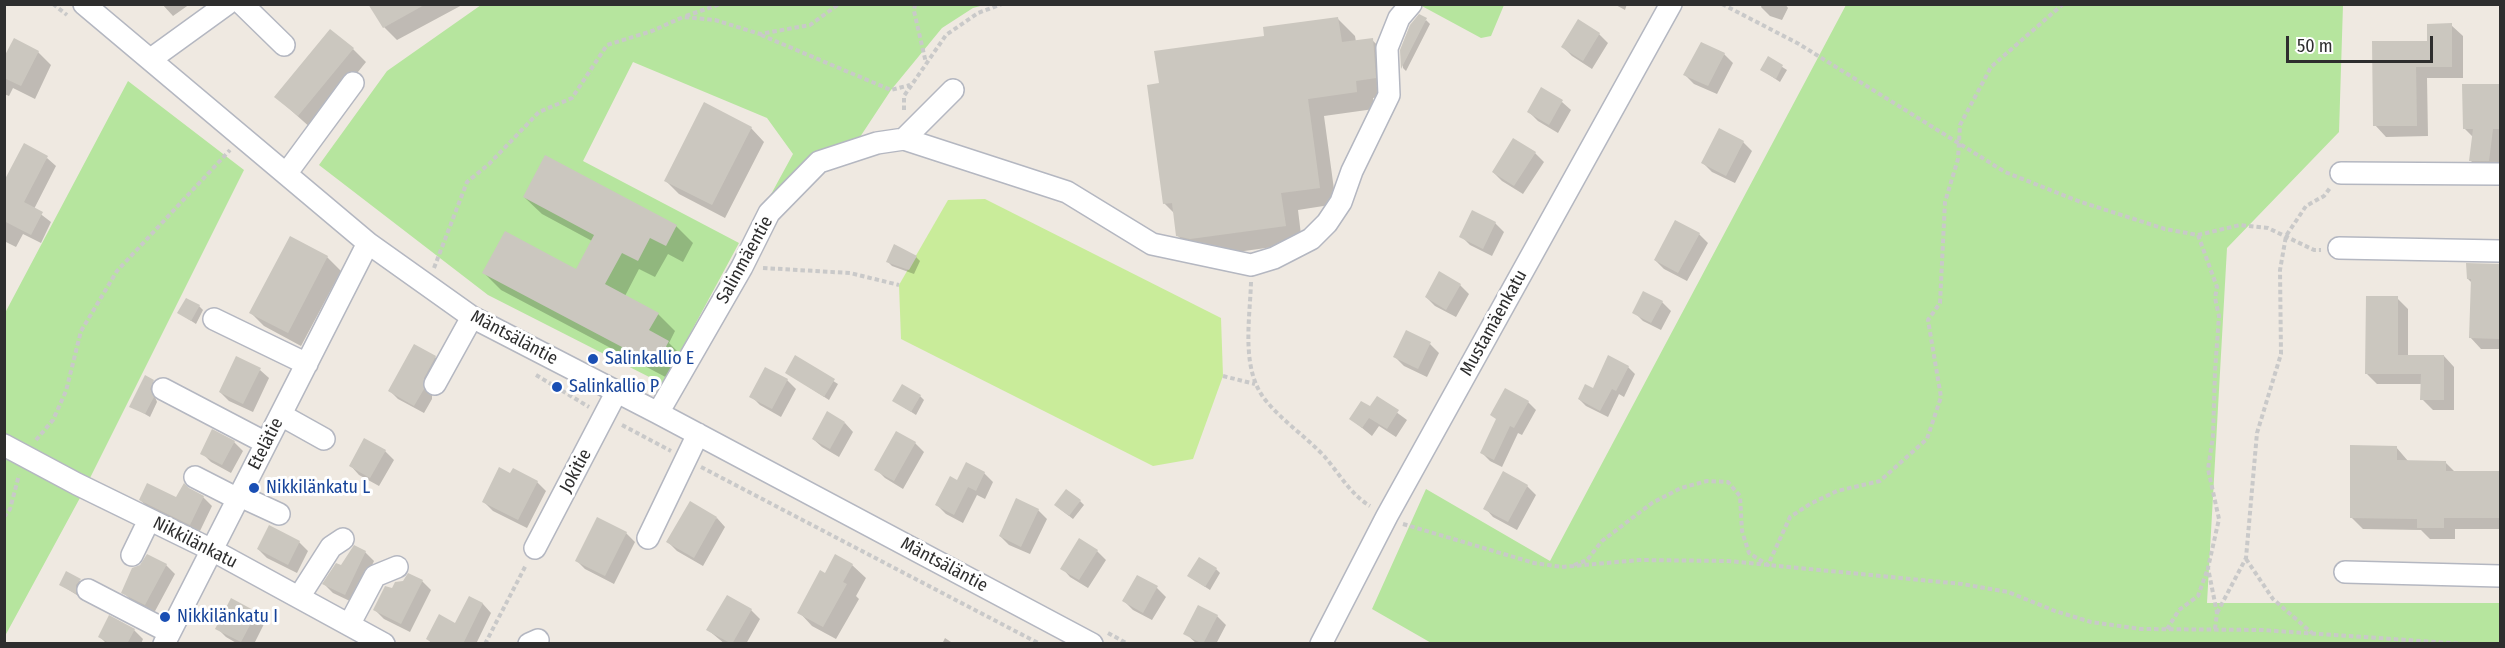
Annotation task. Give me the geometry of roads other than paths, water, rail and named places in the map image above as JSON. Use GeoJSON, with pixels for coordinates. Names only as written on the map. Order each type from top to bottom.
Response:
{"type":"FeatureCollection","features":[{"type":"Feature","properties":{"kind":"street","name":"Mäntsäläntie"},"geometry":{"type":"LineString","coordinates":[[84,4],[368,243],[472,317],[698,434],[1092,644]]}},
{"type":"Feature","properties":{"kind":"street"},"geometry":{"type":"LineString","coordinates":[[151,59],[227,4]]}},
{"type":"Feature","properties":{"kind":"street"},"geometry":{"type":"LineString","coordinates":[[242,4],[284,45]]}},
{"type":"Feature","properties":{"kind":"street"},"geometry":{"type":"LineString","coordinates":[[953,90],[904,139],[1067,192],[1152,244],[1251,265],[1274,258],[1311,239],[1327,223],[1341,202],[1352,171],[1389,95],[1387,48],[1400,18],[1411,4]]}},
{"type":"Feature","properties":{"kind":"street","name":"Mustamäenkatu"},"geometry":{"type":"LineString","coordinates":[[1321,644],[1387,516],[1671,4]]}},
{"type":"Feature","properties":{"kind":"street"},"geometry":{"type":"LineString","coordinates":[[286,174],[353,83]]}},
{"type":"Feature","properties":{"kind":"street","name":"Salinmäentie"},"geometry":{"type":"LineString","coordinates":[[658,413],[742,267],[769,213],[819,162],[877,143],[904,139]]}},
{"type":"Feature","properties":{"kind":"street"},"geometry":{"type":"LineString","coordinates":[[2341,173],[2500,174]]}},
{"type":"Feature","properties":{"kind":"street","name":"Etelätie"},"geometry":{"type":"LineString","coordinates":[[167,638],[368,243]]}},
{"type":"Feature","properties":{"kind":"street"},"geometry":{"type":"LineString","coordinates":[[2339,248],[2500,251]]}},
{"type":"Feature","properties":{"kind":"street"},"geometry":{"type":"LineString","coordinates":[[435,384],[472,317]]}},
{"type":"Feature","properties":{"kind":"street"},"geometry":{"type":"LineString","coordinates":[[214,319],[307,364]]}},
{"type":"Feature","properties":{"kind":"street"},"geometry":{"type":"LineString","coordinates":[[163,389],[266,443]]}},
{"type":"Feature","properties":{"kind":"street","name":"Jokitie"},"geometry":{"type":"LineString","coordinates":[[535,548],[616,393]]}},
{"type":"Feature","properties":{"kind":"street"},"geometry":{"type":"LineString","coordinates":[[281,415],[324,439]]}},
{"type":"Feature","properties":{"kind":"street"},"geometry":{"type":"LineString","coordinates":[[648,538],[698,434]]}},
{"type":"Feature","properties":{"kind":"street","name":"Nikkilänkatu"},"geometry":{"type":"LineString","coordinates":[[4,445],[212,550],[384,644]]}},
{"type":"Feature","properties":{"kind":"street"},"geometry":{"type":"LineString","coordinates":[[195,477],[279,514]]}},
{"type":"Feature","properties":{"kind":"street"},"geometry":{"type":"LineString","coordinates":[[132,555],[149,519]]}},
{"type":"Feature","properties":{"kind":"street"},"geometry":{"type":"LineString","coordinates":[[299,597],[330,547],[343,539]]}},
{"type":"Feature","properties":{"kind":"street"},"geometry":{"type":"LineString","coordinates":[[349,625],[375,576],[397,567]]}},
{"type":"Feature","properties":{"kind":"street"},"geometry":{"type":"LineString","coordinates":[[2345,572],[2500,576]]}},
{"type":"Feature","properties":{"kind":"street"},"geometry":{"type":"LineString","coordinates":[[88,590],[167,638]]}},
{"type":"Feature","properties":{"kind":"place","name":"Salinkallio E"},"geometry":{"type":"Point","coordinates":[593,359]}},
{"type":"Feature","properties":{"kind":"place","name":"Salinkallio P"},"geometry":{"type":"Point","coordinates":[557,387]}},
{"type":"Feature","properties":{"kind":"place","name":"Nikkilänkatu L"},"geometry":{"type":"Point","coordinates":[254,488]}},
{"type":"Feature","properties":{"kind":"place","name":"Nikkilänkatu I"},"geometry":{"type":"Point","coordinates":[165,617]}}]}
